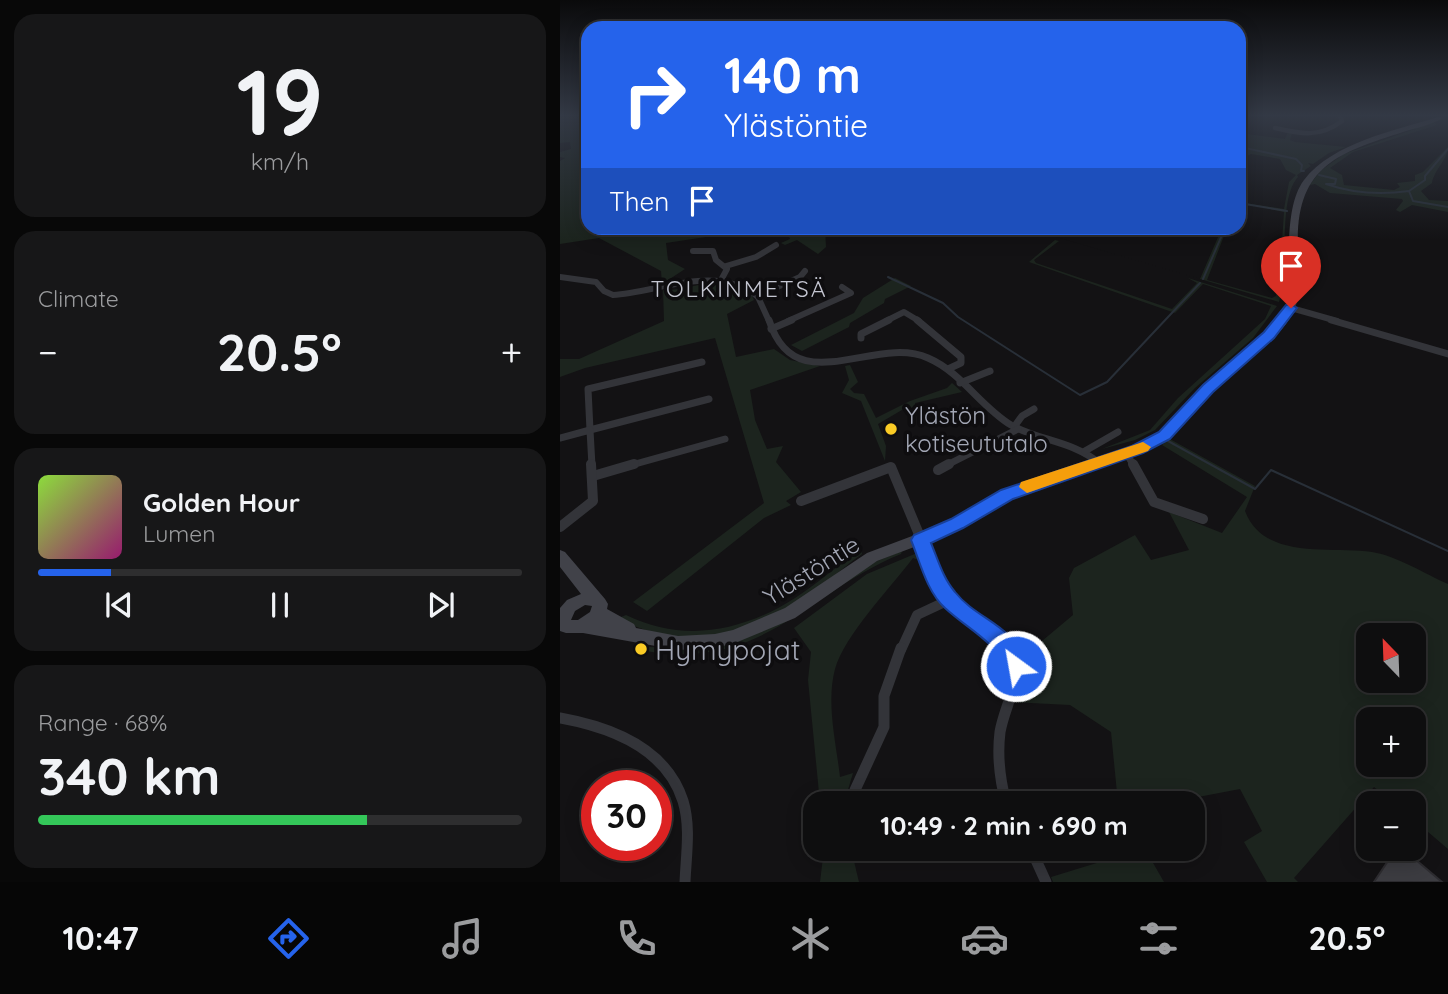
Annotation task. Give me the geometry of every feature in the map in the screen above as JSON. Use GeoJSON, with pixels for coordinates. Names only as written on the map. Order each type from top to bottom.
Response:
{"type":"FeatureCollection","features":[{"type":"Feature","properties":{"kind":"main road"},"geometry":{"type":"LineString","coordinates":[[1291,308],[1295,290],[1293,243],[1300,194],[1314,174],[1339,157]]}},
{"type":"Feature","properties":{"kind":"main road","name":"Ylästöntie"},"geometry":{"type":"LineString","coordinates":[[584,626],[678,643],[715,641],[755,629],[790,613],[865,561],[957,524],[1007,495],[1126,453],[1164,436],[1208,389],[1269,335],[1291,308]]}},
{"type":"Feature","properties":{"kind":"main road","name":"Ylästöntie"},"geometry":{"type":"LineString","coordinates":[[560,556],[611,621],[644,636]]}},
{"type":"Feature","properties":{"kind":"main road"},"geometry":{"type":"LineString","coordinates":[[573,575],[565,617],[573,628],[584,626],[597,606]]}},
{"type":"Feature","properties":{"kind":"main road"},"geometry":{"type":"LineString","coordinates":[[565,617],[597,606]]}},
{"type":"Feature","properties":{"kind":"street"},"geometry":{"type":"LineString","coordinates":[[693,251],[712,250],[720,245]]}},
{"type":"Feature","properties":{"kind":"street"},"geometry":{"type":"LineString","coordinates":[[712,250],[716,260],[726,266],[756,257],[776,245]]}},
{"type":"Feature","properties":{"kind":"street"},"geometry":{"type":"LineString","coordinates":[[720,282],[726,274],[726,266]]}},
{"type":"Feature","properties":{"kind":"street"},"geometry":{"type":"LineString","coordinates":[[560,278],[596,282],[604,291],[613,295],[662,288],[685,289],[706,281],[720,282],[757,296],[800,277],[805,271]]}},
{"type":"Feature","properties":{"kind":"street"},"geometry":{"type":"LineString","coordinates":[[771,329],[851,293],[842,287]]}},
{"type":"Feature","properties":{"kind":"street"},"geometry":{"type":"LineString","coordinates":[[757,296],[777,344],[784,351],[820,363],[843,363],[906,353],[928,357],[948,369],[960,383],[1016,428],[1085,451],[1099,463]]}},
{"type":"Feature","properties":{"kind":"street"},"geometry":{"type":"LineString","coordinates":[[1291,308],[1448,354]]}},
{"type":"Feature","properties":{"kind":"street"},"geometry":{"type":"LineString","coordinates":[[861,338],[861,334],[867,330],[904,312],[915,318],[961,357],[961,363],[948,369]]}},
{"type":"Feature","properties":{"kind":"street"},"geometry":{"type":"LineString","coordinates":[[560,527],[593,500],[589,389],[702,362]]}},
{"type":"Feature","properties":{"kind":"street"},"geometry":{"type":"LineString","coordinates":[[960,383],[990,372]]}},
{"type":"Feature","properties":{"kind":"street"},"geometry":{"type":"LineString","coordinates":[[560,438],[709,399]]}},
{"type":"Feature","properties":{"kind":"street"},"geometry":{"type":"LineString","coordinates":[[937,470],[1016,428],[1022,416],[1034,410]]}},
{"type":"Feature","properties":{"kind":"street"},"geometry":{"type":"LineString","coordinates":[[1085,451],[1118,432]]}},
{"type":"Feature","properties":{"kind":"street"},"geometry":{"type":"LineString","coordinates":[[593,476],[726,439]]}},
{"type":"Feature","properties":{"kind":"street"},"geometry":{"type":"LineString","coordinates":[[1126,453],[1154,502],[1159,506],[1203,519]]}},
{"type":"Feature","properties":{"kind":"street"},"geometry":{"type":"LineString","coordinates":[[801,501],[891,467],[936,580],[949,600],[997,636],[1013,656],[1016,678],[1002,724],[997,757],[1004,791]]}},
{"type":"Feature","properties":{"kind":"street"},"geometry":{"type":"LineString","coordinates":[[855,790],[884,727],[884,696],[906,634],[917,615],[949,600]]}},
{"type":"Feature","properties":{"kind":"street"},"geometry":{"type":"LineString","coordinates":[[560,718],[611,730],[630,739],[645,749],[674,780],[683,801],[687,824],[685,882]]}},
{"type":"Feature","properties":{"kind":"street"},"geometry":{"type":"LineString","coordinates":[[1036,861],[1046,882]]}},
{"type":"Feature","properties":{"kind":"shaded area"},"geometry":{"type":"Polygon","coordinates":[[[561,157],[581,157],[581,235],[719,235],[666,243],[668,260],[685,269],[662,284],[661,271],[599,238],[560,244],[560,161],[565,158],[561,157]]]}},
{"type":"Feature","properties":{"kind":"shaded area"},"geometry":{"type":"Polygon","coordinates":[[[1269,157],[1323,157],[1313,164],[1308,163],[1311,166],[1297,175],[1292,188],[1286,218],[1284,272],[1279,302],[1200,279],[1219,235],[1224,235],[1207,280],[1272,298],[1276,296],[1284,212],[1246,203],[1284,209],[1289,182],[1296,175],[1286,170],[1280,159],[1269,157]]]}},
{"type":"Feature","properties":{"kind":"shaded area"},"geometry":{"type":"Polygon","coordinates":[[[1340,157],[1346,157],[1330,168],[1342,175],[1344,185],[1394,190],[1400,187],[1397,183],[1415,181],[1415,175],[1423,172],[1438,157],[1445,157],[1432,183],[1421,191],[1429,200],[1448,201],[1448,212],[1412,205],[1400,212],[1396,210],[1402,199],[1330,193],[1315,184],[1310,185],[1320,171],[1340,157]]]}},
{"type":"Feature","properties":{"kind":"shaded area"},"geometry":{"type":"Polygon","coordinates":[[[789,235],[825,235],[826,247],[818,254],[797,240],[785,245],[781,243],[790,239],[789,235]]]}},
{"type":"Feature","properties":{"kind":"shaded area"},"geometry":{"type":"Polygon","coordinates":[[[1055,240],[1059,241],[1034,260],[1036,263],[1172,309],[1197,283],[1188,278],[1277,306],[1253,338],[1195,388],[1155,430],[1135,440],[1102,449],[1150,430],[1178,398],[1265,319],[1271,306],[1203,284],[1175,313],[1029,262],[1055,240]]]}},
{"type":"Feature","properties":{"kind":"shaded area"},"geometry":{"type":"Polygon","coordinates":[[[895,278],[911,286],[885,299],[884,303],[850,323],[849,327],[802,351],[791,345],[854,313],[863,298],[895,278]]]}},
{"type":"Feature","properties":{"kind":"shaded area","name":"TOLKINMETSÄ"},"geometry":{"type":"Polygon","coordinates":[[[719,283],[752,296],[754,300],[727,314],[736,357],[774,349],[790,360],[820,366],[750,390],[755,420],[767,449],[783,446],[776,462],[801,492],[786,501],[791,505],[764,518],[647,611],[633,602],[764,503],[715,338],[585,368],[560,377],[560,359],[579,359],[664,321],[663,290],[719,283]]]}},
{"type":"Feature","properties":{"kind":"shaded area"},"geometry":{"type":"Polygon","coordinates":[[[850,365],[858,382],[850,389],[854,393],[864,394],[876,418],[910,401],[947,388],[952,383],[962,392],[915,403],[917,409],[907,407],[878,424],[886,446],[885,461],[861,401],[842,393],[849,380],[845,366],[850,365]]]}},
{"type":"Feature","properties":{"kind":"shaded area"},"geometry":{"type":"Polygon","coordinates":[[[1168,438],[1255,486],[1245,511],[1254,527],[1267,538],[1300,548],[1382,554],[1448,584],[1448,849],[1426,830],[1426,791],[1379,791],[1374,787],[1370,791],[1356,791],[1356,807],[1294,878],[1298,882],[1267,882],[1244,842],[1262,831],[1240,789],[1205,796],[1205,791],[1117,791],[1111,732],[1070,705],[1013,702],[1022,680],[1019,654],[1042,641],[1073,615],[1069,578],[1074,568],[1135,535],[1151,560],[1189,550],[1169,512],[1222,533],[1247,497],[1162,445],[1168,438]]]}},
{"type":"Feature","properties":{"kind":"shaded area"},"geometry":{"type":"Polygon","coordinates":[[[861,551],[862,554],[811,594],[767,619],[717,636],[684,638],[650,631],[616,619],[626,615],[647,624],[691,631],[733,626],[775,610],[861,551]]]}},
{"type":"Feature","properties":{"kind":"shaded area"},"geometry":{"type":"Polygon","coordinates":[[[902,551],[753,639],[722,650],[687,654],[646,651],[648,647],[689,648],[737,640],[860,568],[902,551]]]}},
{"type":"Feature","properties":{"kind":"shaded area"},"geometry":{"type":"Polygon","coordinates":[[[917,553],[919,560],[913,558],[869,612],[840,656],[832,682],[833,723],[840,777],[853,773],[848,791],[819,791],[808,680],[811,652],[794,628],[867,574],[917,553]]]}},
{"type":"Feature","properties":{"kind":"shaded area"},"geometry":{"type":"Polygon","coordinates":[[[823,861],[854,861],[859,882],[820,882],[823,861]]]}},
{"type":"Feature","properties":{"kind":"shaded area"},"geometry":{"type":"Polygon","coordinates":[[[1152,861],[1164,882],[1053,882],[1051,877],[1100,862],[1152,861]]]}},
{"type":"Feature","properties":{"kind":"building"},"geometry":{"type":"Polygon","coordinates":[[[1388,861],[1417,861],[1442,882],[1374,882],[1388,861]]]}},
{"type":"Feature","properties":{"kind":"waterway"},"geometry":{"type":"LineString","coordinates":[[1287,157],[1296,159],[1302,165],[1301,171],[1304,171]]}},
{"type":"Feature","properties":{"kind":"waterway"},"geometry":{"type":"LineString","coordinates":[[1409,191],[1425,180],[1425,176],[1441,157]]}},
{"type":"Feature","properties":{"kind":"waterway"},"geometry":{"type":"LineString","coordinates":[[1319,175],[1336,179],[1335,184],[1326,184],[1346,189],[1388,193],[1409,191]]}},
{"type":"Feature","properties":{"kind":"waterway"},"geometry":{"type":"LineString","coordinates":[[1409,191],[1413,201],[1448,207]]}},
{"type":"Feature","properties":{"kind":"waterway"},"geometry":{"type":"LineString","coordinates":[[1246,204],[1287,211]]}},
{"type":"Feature","properties":{"kind":"waterway"},"geometry":{"type":"LineString","coordinates":[[1203,279],[1222,235]]}},
{"type":"Feature","properties":{"kind":"waterway"},"geometry":{"type":"LineString","coordinates":[[888,277],[943,303],[958,317],[1080,395],[1107,382],[1200,283]]}},
{"type":"Feature","properties":{"kind":"waterway"},"geometry":{"type":"LineString","coordinates":[[1168,441],[1255,489],[1271,470],[1448,551]]}},
{"type":"Feature","properties":{"kind":"slow traffic"},"geometry":{"type":"LineString","coordinates":[[1027,487],[1143,447]]}},
{"type":"Feature","properties":{"kind":"place","name":"Ylästön kotiseututalo"},"geometry":{"type":"Point","coordinates":[891,429]}},
{"type":"Feature","properties":{"kind":"place","name":"Hymypojat"},"geometry":{"type":"Point","coordinates":[641,649]}},
{"type":"Feature","properties":{"kind":"district","name":"TOLKINMETSÄ"},"geometry":{"type":"Point","coordinates":[739,288]}},
{"type":"Feature","properties":{"kind":"route"},"geometry":{"type":"LineString","coordinates":[[1016,666],[1013,656],[997,636],[949,600],[936,580],[920,540],[957,524],[1020,489],[1138,449],[1164,436],[1208,389],[1269,335],[1291,308]]}}]}
